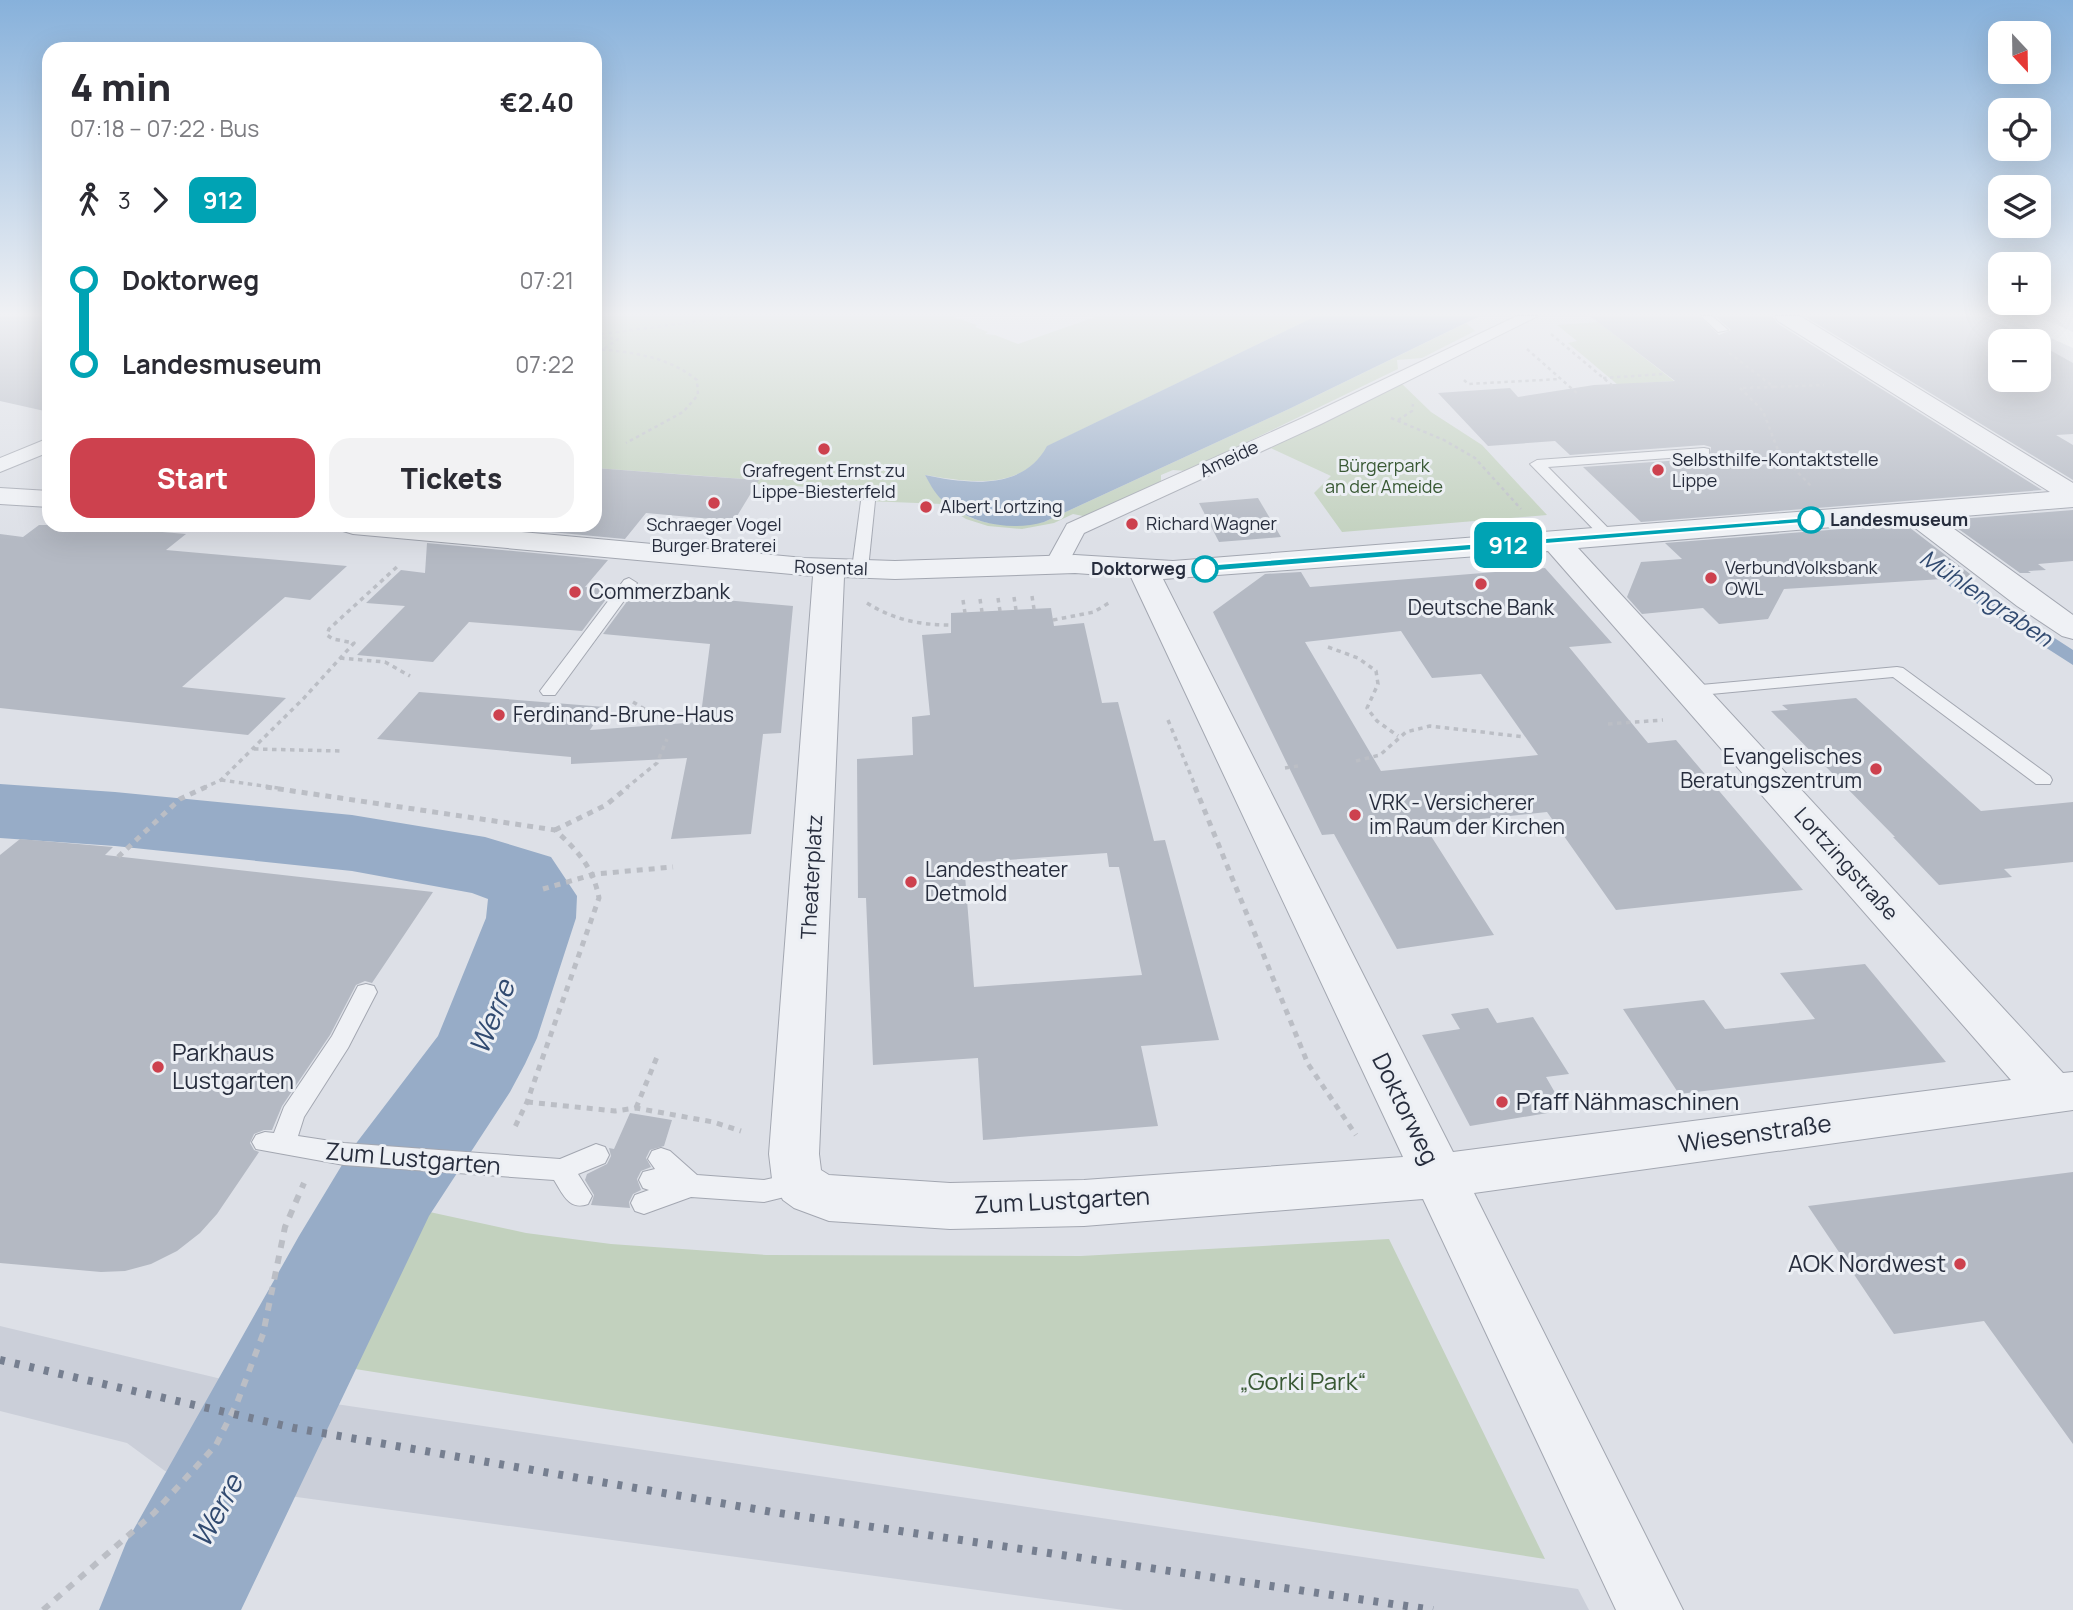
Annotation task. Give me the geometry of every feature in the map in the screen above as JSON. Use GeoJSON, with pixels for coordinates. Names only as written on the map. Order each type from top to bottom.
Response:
{"type":"FeatureCollection","features":[{"type":"Feature","properties":{"kind":"street","name":"Ameide"},"geometry":{"type":"LineString","coordinates":[[1057,564],[1075,529],[1375,391]]}},
{"type":"Feature","properties":{"kind":"street"},"geometry":{"type":"LineString","coordinates":[[1905,391],[2073,497]]}},
{"type":"Feature","properties":{"kind":"street"},"geometry":{"type":"LineString","coordinates":[[0,466],[42,447]]}},
{"type":"Feature","properties":{"kind":"street"},"geometry":{"type":"LineString","coordinates":[[0,496],[42,499]]}},
{"type":"Feature","properties":{"kind":"street","name":"Rosental"},"geometry":{"type":"LineString","coordinates":[[431,532],[845,569],[1057,564],[1130,583],[1205,569],[2073,497]]}},
{"type":"Feature","properties":{"kind":"street"},"geometry":{"type":"LineString","coordinates":[[1912,511],[2028,599],[2073,629]]}},
{"type":"Feature","properties":{"kind":"street","name":"Lortzingstraße"},"geometry":{"type":"LineString","coordinates":[[1555,541],[1690,691],[2063,1093]]}},
{"type":"Feature","properties":{"kind":"street","name":"Theaterplatz"},"geometry":{"type":"LineString","coordinates":[[800,1183],[795,1172],[794,1154],[845,569]]}},
{"type":"Feature","properties":{"kind":"street","name":"Doktorweg"},"geometry":{"type":"LineString","coordinates":[[1130,583],[1438,1176],[1650,1610]]}},
{"type":"Feature","properties":{"kind":"street","name":"Wiesenstraße"},"geometry":{"type":"LineString","coordinates":[[1438,1176],[2063,1093]]}},
{"type":"Feature","properties":{"kind":"street","name":"Zum Lustgarten"},"geometry":{"type":"LineString","coordinates":[[800,1183],[810,1193],[829,1198],[950,1206],[1084,1203],[1438,1176]]}},
{"type":"Feature","properties":{"kind":"lane"},"geometry":{"type":"LineString","coordinates":[[1609,537],[1537,464],[1704,452]]}},
{"type":"Feature","properties":{"kind":"lane"},"geometry":{"type":"LineString","coordinates":[[845,569],[868,501]]}},
{"type":"Feature","properties":{"kind":"lane"},"geometry":{"type":"LineString","coordinates":[[549,691],[629,583]]}},
{"type":"Feature","properties":{"kind":"lane"},"geometry":{"type":"LineString","coordinates":[[1690,691],[1897,672],[2043,780]]}},
{"type":"Feature","properties":{"kind":"lane","name":"Zum Lustgarten"},"geometry":{"type":"LineString","coordinates":[[366,992],[340,1042],[273,1143],[331,1152],[561,1170],[587,1175],[561,1170]]}},
{"type":"Feature","properties":{"kind":"lane"},"geometry":{"type":"LineString","coordinates":[[691,1186],[652,1180],[691,1186],[764,1191],[800,1183]]}},
{"type":"Feature","properties":{"kind":"path"},"geometry":{"type":"LineString","coordinates":[[626,443],[683,412],[698,395],[698,391]]}},
{"type":"Feature","properties":{"kind":"path"},"geometry":{"type":"LineString","coordinates":[[1574,391],[1579,396]]}},
{"type":"Feature","properties":{"kind":"path"},"geometry":{"type":"LineString","coordinates":[[1743,391],[1763,411],[1779,453],[1842,518]]}},
{"type":"Feature","properties":{"kind":"path"},"geometry":{"type":"LineString","coordinates":[[1351,403],[1444,440],[1475,458],[1534,523],[1555,541]]}},
{"type":"Feature","properties":{"kind":"path"},"geometry":{"type":"LineString","coordinates":[[118,857],[180,799],[221,779],[254,749],[354,643],[333,639],[327,635],[329,629],[399,565]]}},
{"type":"Feature","properties":{"kind":"path"},"geometry":{"type":"LineString","coordinates":[[1053,620],[1094,612],[1130,583]]}},
{"type":"Feature","properties":{"kind":"path"},"geometry":{"type":"LineString","coordinates":[[864,601],[897,621],[951,625]]}},
{"type":"Feature","properties":{"kind":"path"},"geometry":{"type":"LineString","coordinates":[[1328,648],[1358,658],[1376,671],[1378,684],[1367,708],[1377,721],[1398,736]]}},
{"type":"Feature","properties":{"kind":"path"},"geometry":{"type":"LineString","coordinates":[[340,658],[385,662],[410,676]]}},
{"type":"Feature","properties":{"kind":"path"},"geometry":{"type":"LineString","coordinates":[[633,702],[669,724]]}},
{"type":"Feature","properties":{"kind":"path"},"geometry":{"type":"LineString","coordinates":[[1165,714],[1308,1064],[1356,1135]]}},
{"type":"Feature","properties":{"kind":"path"},"geometry":{"type":"LineString","coordinates":[[1356,761],[1375,758],[1387,751],[1398,736],[1415,728],[1440,724],[1510,738],[1525,737]]}},
{"type":"Feature","properties":{"kind":"path"},"geometry":{"type":"LineString","coordinates":[[555,830],[606,805],[657,763],[667,739]]}},
{"type":"Feature","properties":{"kind":"path"},"geometry":{"type":"LineString","coordinates":[[254,749],[341,751]]}},
{"type":"Feature","properties":{"kind":"path"},"geometry":{"type":"LineString","coordinates":[[221,779],[555,830],[587,858],[595,874],[599,898],[527,1102],[509,1140]]}},
{"type":"Feature","properties":{"kind":"path"},"geometry":{"type":"LineString","coordinates":[[543,889],[595,874],[673,867]]}},
{"type":"Feature","properties":{"kind":"path"},"geometry":{"type":"LineString","coordinates":[[636,1108],[657,1057]]}},
{"type":"Feature","properties":{"kind":"path"},"geometry":{"type":"LineString","coordinates":[[527,1102],[615,1111],[636,1108],[713,1122],[741,1131]]}},
{"type":"Feature","properties":{"kind":"path"},"geometry":{"type":"LineString","coordinates":[[43,1610],[154,1513],[216,1445],[237,1403],[263,1334],[285,1227],[331,1152]]}},
{"type":"Feature","properties":{"kind":"shaded area"},"geometry":{"type":"Polygon","coordinates":[[[0,1326],[309,1400],[1578,1589],[1589,1610],[1124,1610],[260,1492],[165,1471],[127,1443],[0,1411],[0,1326]]]}},
{"type":"Feature","properties":{"kind":"green space"},"geometry":{"type":"Polygon","coordinates":[[[602,391],[1161,391],[1048,446],[1037,461],[1024,471],[1009,477],[976,481],[925,475],[936,491],[962,513],[976,520],[1008,525],[1044,522],[1326,391],[1352,391],[1187,471],[1173,470],[1161,475],[1161,483],[1088,517],[1073,514],[1054,523],[1022,529],[988,526],[966,519],[942,504],[842,500],[844,495],[806,493],[809,487],[756,484],[758,480],[602,469],[602,391]]]}},
{"type":"Feature","properties":{"kind":"green space","name":"Bürgerpark an der Ameide"},"geometry":{"type":"Polygon","coordinates":[[[1374,391],[1409,391],[1431,412],[1482,445],[1547,515],[1342,532],[1314,493],[1331,476],[1262,444],[1374,391]]]}},
{"type":"Feature","properties":{"kind":"green space","name":"„Gorki Park“"},"geometry":{"type":"Polygon","coordinates":[[[425,1211],[526,1233],[611,1244],[766,1255],[1081,1256],[1389,1239],[1545,1559],[349,1368],[425,1211]]]}},
{"type":"Feature","properties":{"kind":"water"},"geometry":{"type":"Polygon","coordinates":[[[1161,391],[1326,391],[1044,522],[1031,525],[989,523],[963,514],[940,498],[925,475],[959,481],[993,481],[1024,471],[1037,461],[1047,446],[1161,391]]]}},
{"type":"Feature","properties":{"kind":"water","name":"Mühlengraben"},"geometry":{"type":"Polygon","coordinates":[[[1909,539],[1965,580],[2073,650],[2073,665],[1940,580],[1889,540],[1909,539]]]}},
{"type":"Feature","properties":{"kind":"building"},"geometry":{"type":"Polygon","coordinates":[[[0,391],[42,391],[42,410],[0,401],[0,391]]]}},
{"type":"Feature","properties":{"kind":"building"},"geometry":{"type":"Polygon","coordinates":[[[1513,391],[1518,397],[1555,391],[1885,391],[2042,490],[1641,522],[1583,467],[1709,458],[1711,447],[1704,445],[1570,455],[1555,441],[1488,446],[1438,393],[1513,391]]]}},
{"type":"Feature","properties":{"kind":"building"},"geometry":{"type":"Polygon","coordinates":[[[1927,391],[2073,391],[2073,434],[2056,435],[2073,445],[2073,480],[1927,391]]]}},
{"type":"Feature","properties":{"kind":"building"},"geometry":{"type":"Polygon","coordinates":[[[602,469],[759,480],[734,521],[646,513],[625,539],[550,532],[602,532],[602,469]]]}},
{"type":"Feature","properties":{"kind":"building"},"geometry":{"type":"Polygon","coordinates":[[[1258,498],[1281,537],[1219,542],[1199,503],[1258,498]]]}},
{"type":"Feature","properties":{"kind":"building"},"geometry":{"type":"Polygon","coordinates":[[[2073,510],[2073,561],[2038,564],[2046,570],[2028,571],[2031,573],[2020,573],[1946,520],[2073,510]]]}},
{"type":"Feature","properties":{"kind":"building"},"geometry":{"type":"Polygon","coordinates":[[[1905,524],[1974,577],[1784,589],[1768,619],[1719,624],[1703,608],[1642,614],[1627,597],[1641,562],[1682,559],[1665,543],[1905,524]]]}},
{"type":"Feature","properties":{"kind":"building"},"geometry":{"type":"Polygon","coordinates":[[[39,525],[42,525],[42,532],[186,534],[166,550],[347,566],[310,600],[285,597],[182,687],[286,698],[248,735],[0,708],[0,534],[23,537],[39,525]]]}},
{"type":"Feature","properties":{"kind":"building"},"geometry":{"type":"Polygon","coordinates":[[[427,543],[608,560],[585,587],[613,590],[582,631],[469,622],[433,662],[357,655],[405,606],[366,603],[401,570],[425,573],[427,543]]]}},
{"type":"Feature","properties":{"kind":"building"},"geometry":{"type":"Polygon","coordinates":[[[1545,568],[1612,643],[1569,647],[1648,743],[1676,740],[1803,890],[1616,910],[1547,812],[1424,825],[1494,935],[1397,949],[1334,834],[1322,835],[1213,612],[1265,574],[1301,572],[1310,587],[1545,568]],[[1401,631],[1305,642],[1381,771],[1538,755],[1481,674],[1432,678],[1401,631]]]}},
{"type":"Feature","properties":{"kind":"building","name":"Ferdinand-Brune-Haus"},"geometry":{"type":"Polygon","coordinates":[[[634,592],[793,606],[781,733],[763,734],[751,834],[671,839],[687,758],[571,764],[571,757],[377,739],[419,692],[605,707],[590,730],[700,722],[710,644],[603,634],[634,592]]]}},
{"type":"Feature","properties":{"kind":"building","name":"Landestheater Detmold"},"geometry":{"type":"Polygon","coordinates":[[[1051,608],[1054,626],[1084,623],[1102,703],[1118,702],[1154,841],[1165,840],[1219,1040],[1141,1046],[1158,1126],[983,1140],[978,1058],[873,1065],[866,898],[858,898],[857,759],[913,755],[912,717],[930,715],[922,635],[951,633],[951,613],[1051,608]],[[1107,853],[964,863],[974,987],[1142,975],[1119,867],[1109,867],[1107,853]]]}},
{"type":"Feature","properties":{"kind":"building"},"geometry":{"type":"Polygon","coordinates":[[[1856,698],[1981,811],[2073,802],[2073,862],[2004,869],[2012,877],[1939,885],[1771,711],[1788,710],[1782,705],[1856,698]]]}},
{"type":"Feature","properties":{"kind":"building","name":"Parkhaus Lustgarten"},"geometry":{"type":"Polygon","coordinates":[[[20,839],[113,847],[105,855],[433,892],[372,983],[365,981],[356,985],[330,1035],[282,1106],[272,1130],[254,1134],[250,1143],[254,1150],[259,1152],[217,1214],[200,1233],[177,1251],[151,1264],[125,1271],[101,1272],[0,1263],[0,855],[20,839]]]}},
{"type":"Feature","properties":{"kind":"building"},"geometry":{"type":"Polygon","coordinates":[[[1865,964],[1946,1062],[1679,1094],[1623,1009],[1704,1000],[1725,1029],[1815,1019],[1780,973],[1865,964]]]}},
{"type":"Feature","properties":{"kind":"building"},"geometry":{"type":"Polygon","coordinates":[[[1488,1008],[1497,1023],[1533,1017],[1569,1074],[1546,1077],[1565,1110],[1470,1126],[1422,1035],[1460,1029],[1451,1014],[1488,1008]]]}},
{"type":"Feature","properties":{"kind":"building"},"geometry":{"type":"Polygon","coordinates":[[[630,1113],[672,1120],[664,1146],[650,1150],[646,1158],[651,1167],[641,1171],[637,1179],[641,1190],[633,1194],[629,1202],[630,1208],[591,1205],[594,1195],[585,1180],[587,1174],[607,1164],[611,1156],[609,1148],[614,1149],[630,1113]]]}},
{"type":"Feature","properties":{"kind":"building","name":"AOK Nordwest"},"geometry":{"type":"Polygon","coordinates":[[[2073,1172],[2073,1444],[1984,1321],[1894,1334],[1808,1206],[2073,1172]]]}},
{"type":"Feature","properties":{"kind":"waterway","name":"Werre"},"geometry":{"type":"LineString","coordinates":[[0,811],[115,819],[352,843],[485,866],[520,878],[533,896],[531,918],[487,1038],[474,1064],[390,1183],[175,1592],[170,1610]]}},
{"type":"Feature","properties":{"kind":"railway"},"geometry":{"type":"LineString","coordinates":[[0,1360],[294,1428],[772,1512],[1433,1610]]}},
{"type":"Feature","properties":{"kind":"bus line","name":"912"},"geometry":{"type":"LineString","coordinates":[[1205,569],[1811,520]]}},
{"type":"Feature","properties":{"kind":"place","name":"Grafregent Ernst zu Lippe-Biesterfeld"},"geometry":{"type":"Point","coordinates":[824,449]}},
{"type":"Feature","properties":{"kind":"place","name":"Selbsthilfe-Kontaktstelle Lippe"},"geometry":{"type":"Point","coordinates":[1658,470]}},
{"type":"Feature","properties":{"kind":"place","name":"Schraeger Vogel Burger Braterei"},"geometry":{"type":"Point","coordinates":[714,503]}},
{"type":"Feature","properties":{"kind":"place","name":"Albert Lortzing"},"geometry":{"type":"Point","coordinates":[926,507]}},
{"type":"Feature","properties":{"kind":"place","name":"Landesmuseum"},"geometry":{"type":"Point","coordinates":[1811,520]}},
{"type":"Feature","properties":{"kind":"place","name":"Richard Wagner"},"geometry":{"type":"Point","coordinates":[1132,524]}},
{"type":"Feature","properties":{"kind":"place","name":"Doktorweg"},"geometry":{"type":"Point","coordinates":[1205,569]}},
{"type":"Feature","properties":{"kind":"place","name":"VerbundVolksbank OWL"},"geometry":{"type":"Point","coordinates":[1711,578]}},
{"type":"Feature","properties":{"kind":"place","name":"Deutsche Bank"},"geometry":{"type":"Point","coordinates":[1481,584]}},
{"type":"Feature","properties":{"kind":"place","name":"Commerzbank"},"geometry":{"type":"Point","coordinates":[575,592]}},
{"type":"Feature","properties":{"kind":"place","name":"Ferdinand-Brune-Haus"},"geometry":{"type":"Point","coordinates":[499,715]}},
{"type":"Feature","properties":{"kind":"place","name":"Evangelisches Beratungszentrum"},"geometry":{"type":"Point","coordinates":[1876,769]}},
{"type":"Feature","properties":{"kind":"place","name":"VRK - Versicherer im Raum der Kirchen"},"geometry":{"type":"Point","coordinates":[1355,815]}},
{"type":"Feature","properties":{"kind":"place","name":"Landestheater Detmold"},"geometry":{"type":"Point","coordinates":[911,882]}},
{"type":"Feature","properties":{"kind":"place","name":"Parkhaus Lustgarten"},"geometry":{"type":"Point","coordinates":[158,1067]}},
{"type":"Feature","properties":{"kind":"place","name":"Pfaff Nähmaschinen"},"geometry":{"type":"Point","coordinates":[1502,1102]}},
{"type":"Feature","properties":{"kind":"place","name":"AOK Nordwest"},"geometry":{"type":"Point","coordinates":[1960,1264]}}]}
